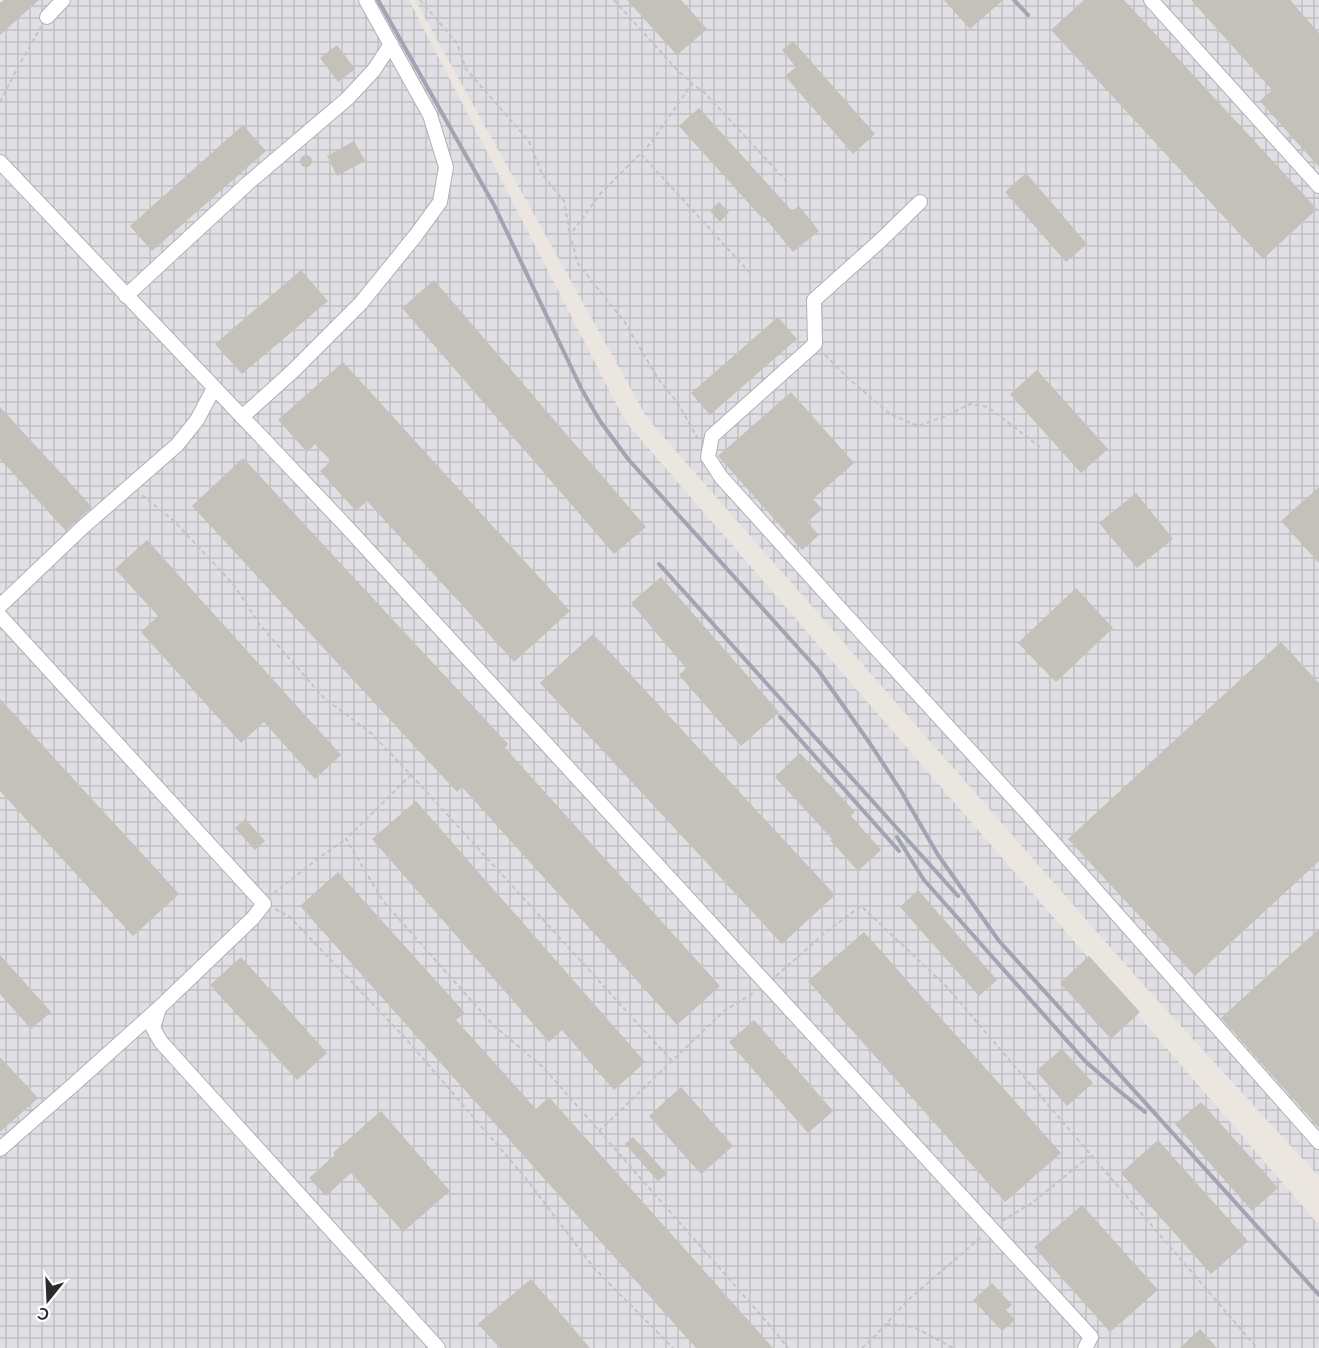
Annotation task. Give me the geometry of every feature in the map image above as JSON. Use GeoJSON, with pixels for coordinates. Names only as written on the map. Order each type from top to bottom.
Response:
{"type":"FeatureCollection","features":[{"type":"Feature","properties":{"kind":"lane"},"geometry":{"type":"LineString","coordinates":[[47,17],[63,0]]}},
{"type":"Feature","properties":{"kind":"lane"},"geometry":{"type":"LineString","coordinates":[[242,417],[293,371],[361,303],[440,202],[446,167],[430,115],[366,0]]}},
{"type":"Feature","properties":{"kind":"lane"},"geometry":{"type":"LineString","coordinates":[[1151,0],[1319,186]]}},
{"type":"Feature","properties":{"kind":"lane"},"geometry":{"type":"LineString","coordinates":[[126,296],[247,184],[347,99],[374,70],[391,44]]}},
{"type":"Feature","properties":{"kind":"lane"},"geometry":{"type":"LineString","coordinates":[[0,162],[345,525],[1091,1337],[1085,1348]]}},
{"type":"Feature","properties":{"kind":"lane"},"geometry":{"type":"LineString","coordinates":[[920,202],[814,300],[814,344],[712,436],[708,457],[721,477],[1028,814],[1319,1142]]}},
{"type":"Feature","properties":{"kind":"lane"},"geometry":{"type":"LineString","coordinates":[[0,606],[83,527],[177,445],[197,420],[214,388]]}},
{"type":"Feature","properties":{"kind":"lane"},"geometry":{"type":"LineString","coordinates":[[0,616],[264,904],[253,918],[159,1008],[0,1149]]}},
{"type":"Feature","properties":{"kind":"lane"},"geometry":{"type":"LineString","coordinates":[[159,1008],[153,1028],[160,1042],[438,1348]]}},
{"type":"Feature","properties":{"kind":"path"},"geometry":{"type":"LineString","coordinates":[[420,0],[457,43],[466,69],[529,141],[542,174],[564,201],[578,264],[624,321],[657,377],[679,405],[708,457]]}},
{"type":"Feature","properties":{"kind":"path"},"geometry":{"type":"LineString","coordinates":[[614,0],[678,70],[703,91],[789,184]]}},
{"type":"Feature","properties":{"kind":"path"},"geometry":{"type":"LineString","coordinates":[[0,102],[47,17]]}},
{"type":"Feature","properties":{"kind":"path"},"geometry":{"type":"LineString","coordinates":[[570,235],[601,193],[650,144],[692,84]]}},
{"type":"Feature","properties":{"kind":"path"},"geometry":{"type":"LineString","coordinates":[[641,154],[751,274]]}},
{"type":"Feature","properties":{"kind":"path"},"geometry":{"type":"LineString","coordinates":[[814,344],[849,379],[890,414],[918,426],[970,404],[988,407],[1041,447]]}},
{"type":"Feature","properties":{"kind":"path"},"geometry":{"type":"LineString","coordinates":[[128,488],[144,497],[174,521],[234,585],[260,625],[324,698],[372,734],[672,1061]]}},
{"type":"Feature","properties":{"kind":"path"},"geometry":{"type":"LineString","coordinates":[[411,776],[346,839],[315,860],[264,904],[290,916],[407,1040],[525,1176],[594,1268],[673,1348]]}},
{"type":"Feature","properties":{"kind":"path"},"geometry":{"type":"LineString","coordinates":[[346,839],[383,902],[493,1025],[543,1067],[788,1348]]}},
{"type":"Feature","properties":{"kind":"path"},"geometry":{"type":"LineString","coordinates":[[599,1131],[724,1011],[767,984],[826,932],[861,906],[945,985],[1257,1348]]}},
{"type":"Feature","properties":{"kind":"path"},"geometry":{"type":"LineString","coordinates":[[862,1348],[908,1300],[991,1228],[1032,1203],[1091,1155]]}},
{"type":"Feature","properties":{"kind":"path"},"geometry":{"type":"LineString","coordinates":[[886,1324],[914,1327],[953,1348]]}},
{"type":"Feature","properties":{"kind":"shaded area"},"geometry":{"type":"Polygon","coordinates":[[[4,0],[409,0],[625,421],[1319,1225],[1319,1348],[0,1348],[0,3],[4,0]]]}},
{"type":"Feature","properties":{"kind":"shaded area"},"geometry":{"type":"Polygon","coordinates":[[[415,0],[1319,0],[1319,1177],[1139,980],[647,418],[415,0]]]}},
{"type":"Feature","properties":{"kind":"building"},"geometry":{"type":"Polygon","coordinates":[[[4,0],[39,0],[0,35],[0,3],[4,0]]]}},
{"type":"Feature","properties":{"kind":"building"},"geometry":{"type":"Polygon","coordinates":[[[627,0],[681,0],[707,29],[677,55],[627,0]]]}},
{"type":"Feature","properties":{"kind":"building"},"geometry":{"type":"Polygon","coordinates":[[[944,0],[1003,0],[970,29],[944,0]]]}},
{"type":"Feature","properties":{"kind":"building"},"geometry":{"type":"Polygon","coordinates":[[[1084,0],[1124,0],[1317,209],[1263,259],[1051,30],[1084,0]]]}},
{"type":"Feature","properties":{"kind":"building"},"geometry":{"type":"Polygon","coordinates":[[[1191,0],[1290,0],[1319,33],[1319,167],[1260,101],[1272,90],[1191,0]]]}},
{"type":"Feature","properties":{"kind":"building"},"geometry":{"type":"Polygon","coordinates":[[[793,41],[875,134],[853,154],[785,76],[796,67],[782,50],[793,41]]]}},
{"type":"Feature","properties":{"kind":"building"},"geometry":{"type":"Polygon","coordinates":[[[337,45],[355,69],[338,82],[320,58],[337,45]]]}},
{"type":"Feature","properties":{"kind":"building"},"geometry":{"type":"Polygon","coordinates":[[[699,108],[792,211],[799,206],[819,231],[793,252],[764,217],[762,218],[679,126],[699,108]]]}},
{"type":"Feature","properties":{"kind":"building"},"geometry":{"type":"Polygon","coordinates":[[[243,125],[266,151],[152,251],[130,226],[243,125]]]}},
{"type":"Feature","properties":{"kind":"building"},"geometry":{"type":"Polygon","coordinates":[[[354,141],[365,161],[337,176],[327,156],[354,141]]]}},
{"type":"Feature","properties":{"kind":"building"},"geometry":{"type":"Polygon","coordinates":[[[308,155],[311,156],[311,166],[304,167],[301,166],[300,159],[301,156],[308,155]]]}},
{"type":"Feature","properties":{"kind":"building"},"geometry":{"type":"Polygon","coordinates":[[[1026,173],[1087,244],[1066,262],[1005,192],[1026,173]]]}},
{"type":"Feature","properties":{"kind":"building"},"geometry":{"type":"Polygon","coordinates":[[[719,202],[729,212],[720,222],[710,211],[719,202]]]}},
{"type":"Feature","properties":{"kind":"building"},"geometry":{"type":"Polygon","coordinates":[[[301,270],[328,301],[242,374],[215,344],[301,270]]]}},
{"type":"Feature","properties":{"kind":"building"},"geometry":{"type":"Polygon","coordinates":[[[434,280],[646,527],[614,554],[402,308],[434,280]]]}},
{"type":"Feature","properties":{"kind":"building"},"geometry":{"type":"Polygon","coordinates":[[[778,317],[797,339],[710,415],[691,393],[778,317]]]}},
{"type":"Feature","properties":{"kind":"building"},"geometry":{"type":"Polygon","coordinates":[[[343,362],[570,611],[514,662],[367,501],[356,511],[320,471],[331,461],[315,444],[307,452],[278,420],[343,362]]]}},
{"type":"Feature","properties":{"kind":"building"},"geometry":{"type":"Polygon","coordinates":[[[1037,370],[1108,449],[1081,473],[1010,394],[1037,370]]]}},
{"type":"Feature","properties":{"kind":"building"},"geometry":{"type":"Polygon","coordinates":[[[791,392],[854,463],[813,499],[822,509],[807,522],[819,535],[802,550],[718,456],[791,392]]]}},
{"type":"Feature","properties":{"kind":"building"},"geometry":{"type":"Polygon","coordinates":[[[0,407],[92,507],[66,531],[0,459],[0,407]]]}},
{"type":"Feature","properties":{"kind":"building"},"geometry":{"type":"Polygon","coordinates":[[[243,458],[508,744],[505,748],[720,986],[677,1025],[462,787],[457,792],[192,506],[243,458]]]}},
{"type":"Feature","properties":{"kind":"building"},"geometry":{"type":"Polygon","coordinates":[[[1319,487],[1319,563],[1281,521],[1319,487]]]}},
{"type":"Feature","properties":{"kind":"building"},"geometry":{"type":"Polygon","coordinates":[[[1136,493],[1173,539],[1137,568],[1099,523],[1136,493]]]}},
{"type":"Feature","properties":{"kind":"building"},"geometry":{"type":"Polygon","coordinates":[[[147,540],[341,755],[315,779],[264,722],[241,743],[141,632],[158,616],[115,569],[147,540]]]}},
{"type":"Feature","properties":{"kind":"building"},"geometry":{"type":"Polygon","coordinates":[[[661,577],[779,712],[741,746],[679,675],[686,668],[631,603],[661,577]]]}},
{"type":"Feature","properties":{"kind":"building"},"geometry":{"type":"Polygon","coordinates":[[[1076,588],[1113,628],[1056,682],[1018,643],[1076,588]]]}},
{"type":"Feature","properties":{"kind":"building"},"geometry":{"type":"Polygon","coordinates":[[[593,634],[835,895],[782,944],[540,683],[593,634]]]}},
{"type":"Feature","properties":{"kind":"building"},"geometry":{"type":"Polygon","coordinates":[[[1281,642],[1319,683],[1319,861],[1195,976],[1068,839],[1281,642]]]}},
{"type":"Feature","properties":{"kind":"building"},"geometry":{"type":"Polygon","coordinates":[[[0,699],[179,894],[133,936],[0,791],[0,699]]]}},
{"type":"Feature","properties":{"kind":"building"},"geometry":{"type":"Polygon","coordinates":[[[800,753],[855,812],[851,816],[881,850],[858,871],[775,777],[800,753]]]}},
{"type":"Feature","properties":{"kind":"building"},"geometry":{"type":"Polygon","coordinates":[[[416,801],[645,1062],[614,1090],[562,1030],[549,1042],[372,839],[416,801]]]}},
{"type":"Feature","properties":{"kind":"building"},"geometry":{"type":"Polygon","coordinates":[[[245,819],[265,841],[255,850],[235,828],[245,819]]]}},
{"type":"Feature","properties":{"kind":"building"},"geometry":{"type":"Polygon","coordinates":[[[338,872],[465,1013],[456,1020],[536,1109],[549,1097],[773,1348],[696,1348],[300,906],[338,872]]]}},
{"type":"Feature","properties":{"kind":"building"},"geometry":{"type":"Polygon","coordinates":[[[918,890],[997,980],[979,996],[900,907],[918,890]]]}},
{"type":"Feature","properties":{"kind":"building"},"geometry":{"type":"Polygon","coordinates":[[[1319,929],[1319,1128],[1221,1018],[1319,929]]]}},
{"type":"Feature","properties":{"kind":"building"},"geometry":{"type":"Polygon","coordinates":[[[864,932],[1061,1153],[1005,1202],[808,981],[864,932]]]}},
{"type":"Feature","properties":{"kind":"building"},"geometry":{"type":"Polygon","coordinates":[[[0,955],[51,1012],[31,1029],[0,994],[0,955]]]}},
{"type":"Feature","properties":{"kind":"building"},"geometry":{"type":"Polygon","coordinates":[[[1089,956],[1140,1012],[1111,1039],[1060,983],[1089,956]]]}},
{"type":"Feature","properties":{"kind":"building"},"geometry":{"type":"Polygon","coordinates":[[[241,957],[327,1053],[297,1080],[210,985],[241,957]]]}},
{"type":"Feature","properties":{"kind":"building"},"geometry":{"type":"Polygon","coordinates":[[[754,1020],[833,1111],[808,1133],[729,1042],[754,1020]]]}},
{"type":"Feature","properties":{"kind":"building"},"geometry":{"type":"Polygon","coordinates":[[[1062,1049],[1093,1083],[1067,1106],[1036,1071],[1062,1049]]]}},
{"type":"Feature","properties":{"kind":"building"},"geometry":{"type":"Polygon","coordinates":[[[0,1057],[38,1098],[0,1132],[0,1057]]]}},
{"type":"Feature","properties":{"kind":"building"},"geometry":{"type":"Polygon","coordinates":[[[681,1087],[733,1146],[701,1174],[649,1116],[681,1087]]]}},
{"type":"Feature","properties":{"kind":"building"},"geometry":{"type":"Polygon","coordinates":[[[1201,1102],[1278,1188],[1252,1211],[1175,1124],[1201,1102]]]}},
{"type":"Feature","properties":{"kind":"building"},"geometry":{"type":"Polygon","coordinates":[[[381,1111],[450,1191],[403,1232],[351,1173],[326,1196],[309,1178],[335,1155],[333,1153],[381,1111]]]}},
{"type":"Feature","properties":{"kind":"building"},"geometry":{"type":"Polygon","coordinates":[[[633,1137],[667,1174],[658,1181],[625,1144],[633,1137]]]}},
{"type":"Feature","properties":{"kind":"building"},"geometry":{"type":"Polygon","coordinates":[[[1158,1140],[1248,1241],[1211,1274],[1121,1173],[1158,1140]]]}},
{"type":"Feature","properties":{"kind":"building"},"geometry":{"type":"Polygon","coordinates":[[[1082,1205],[1158,1290],[1110,1332],[1034,1247],[1082,1205]]]}},
{"type":"Feature","properties":{"kind":"building"},"geometry":{"type":"Polygon","coordinates":[[[531,1279],[590,1348],[500,1348],[478,1324],[531,1279]]]}},
{"type":"Feature","properties":{"kind":"building"},"geometry":{"type":"Polygon","coordinates":[[[992,1283],[1012,1305],[1006,1310],[1015,1320],[1002,1331],[973,1300],[992,1283]]]}},
{"type":"Feature","properties":{"kind":"building"},"geometry":{"type":"Polygon","coordinates":[[[1200,1329],[1217,1348],[1180,1348],[1200,1329]]]}},
{"type":"Feature","properties":{"kind":"railway"},"geometry":{"type":"LineString","coordinates":[[378,0],[494,205],[582,390],[600,421],[628,459],[818,670],[901,791],[938,855],[999,941],[1319,1295]]}},
{"type":"Feature","properties":{"kind":"railway"},"geometry":{"type":"LineString","coordinates":[[1014,0],[1028,15]]}},
{"type":"Feature","properties":{"kind":"railway"},"geometry":{"type":"LineString","coordinates":[[659,564],[958,896]]}},
{"type":"Feature","properties":{"kind":"railway"},"geometry":{"type":"LineString","coordinates":[[780,717],[899,851]]}},
{"type":"Feature","properties":{"kind":"railway"},"geometry":{"type":"LineString","coordinates":[[897,837],[924,880],[1085,1061],[1145,1112]]}}]}
